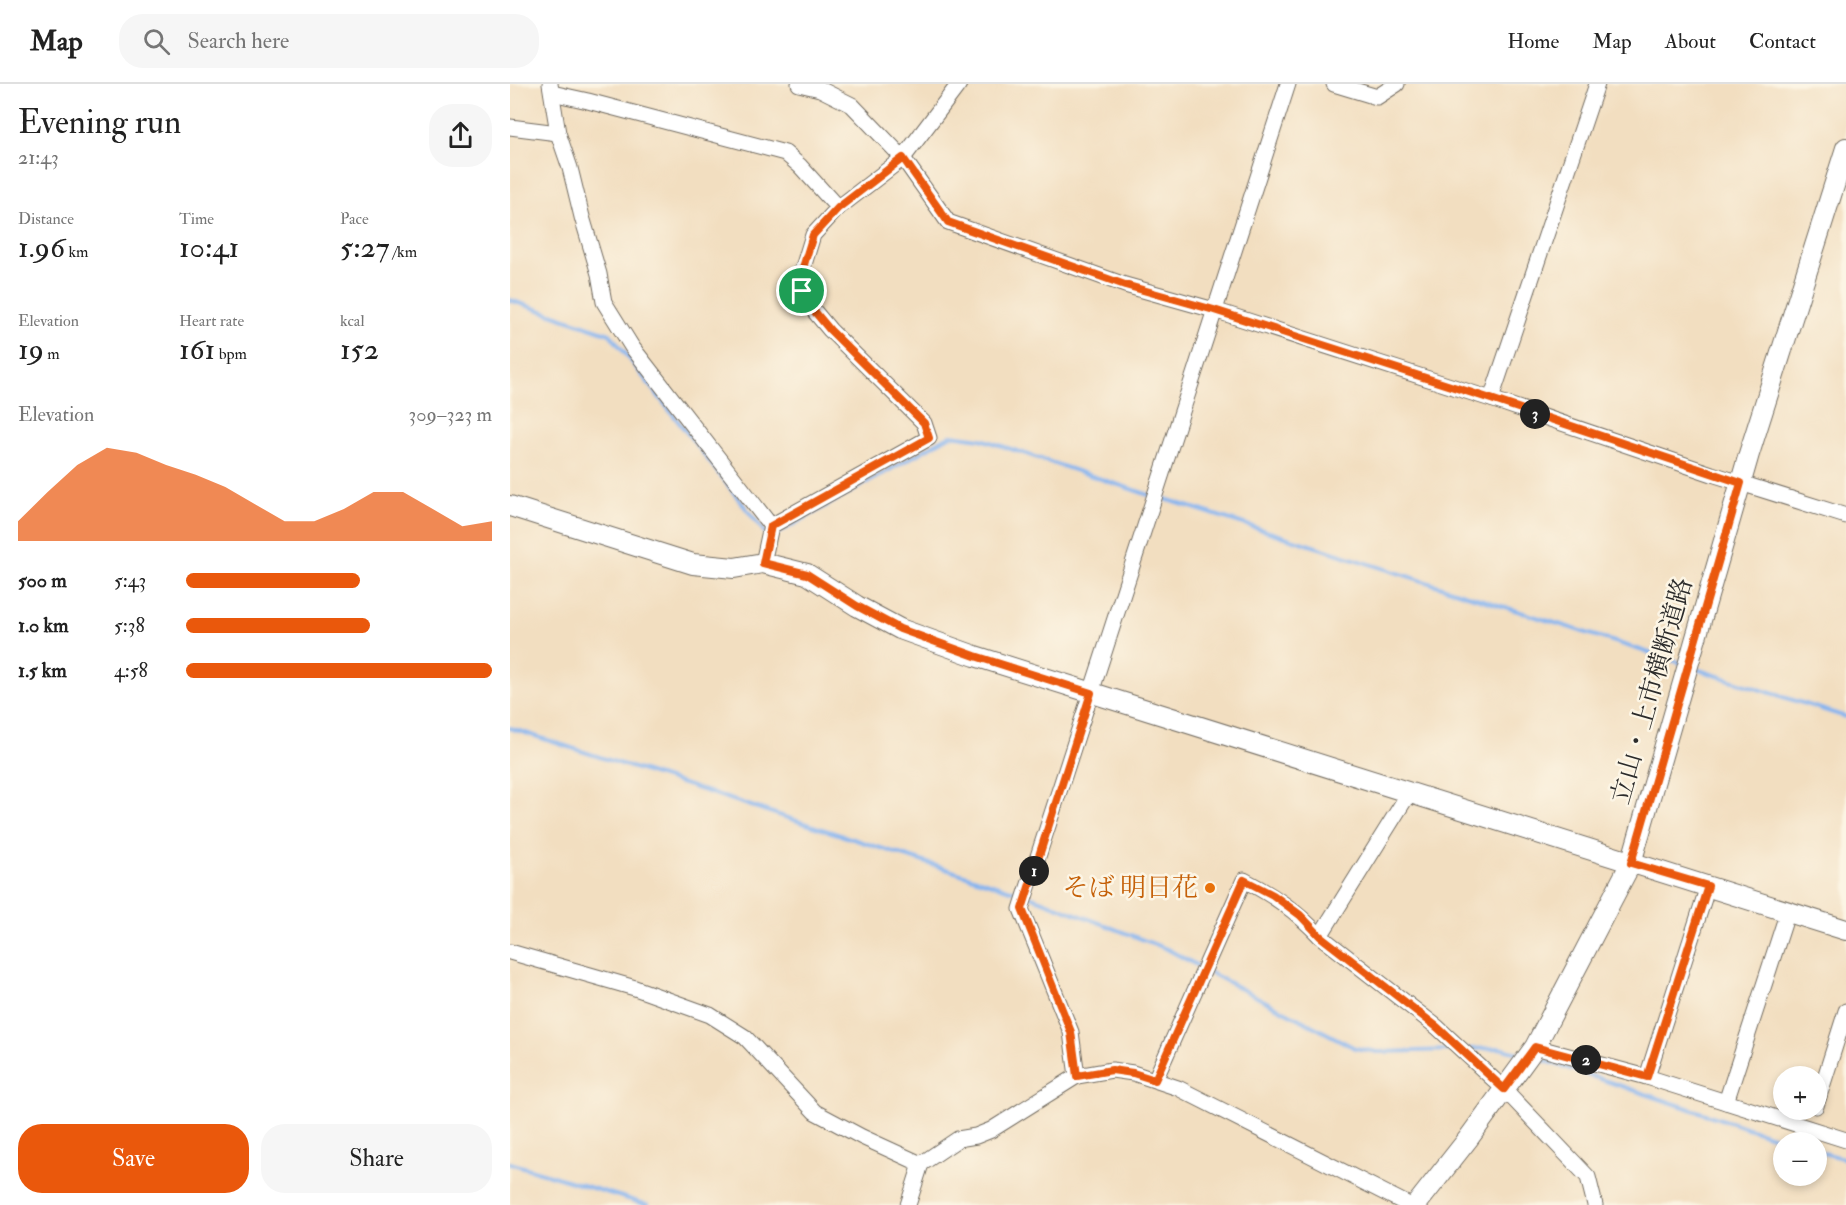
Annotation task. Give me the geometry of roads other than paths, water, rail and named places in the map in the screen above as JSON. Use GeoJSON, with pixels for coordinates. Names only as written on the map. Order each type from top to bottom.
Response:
{"type":"FeatureCollection","features":[{"type":"Feature","properties":{"kind":"street"},"geometry":{"type":"LineString","coordinates":[[799,84],[820,89],[852,105],[903,158],[948,222],[1125,285],[1214,310],[1846,516]]}},
{"type":"Feature","properties":{"kind":"street"},"geometry":{"type":"LineString","coordinates":[[763,563],[771,526],[929,438],[924,423],[830,330],[810,306],[802,291],[802,271],[813,235],[838,208],[903,158],[958,84]]}},
{"type":"Feature","properties":{"kind":"street"},"geometry":{"type":"LineString","coordinates":[[1077,1076],[1071,1032],[1022,909],[1288,84]]}},
{"type":"Feature","properties":{"kind":"street"},"geometry":{"type":"LineString","coordinates":[[1334,84],[1377,97],[1397,84]]}},
{"type":"Feature","properties":{"kind":"street"},"geometry":{"type":"LineString","coordinates":[[1491,399],[1597,84]]}},
{"type":"Feature","properties":{"kind":"street"},"geometry":{"type":"LineString","coordinates":[[771,526],[632,348],[604,302],[599,274],[558,133],[551,89],[784,153],[800,166],[838,208]]}},
{"type":"Feature","properties":{"kind":"street"},"geometry":{"type":"LineString","coordinates":[[510,127],[558,133]]}},
{"type":"Feature","properties":{"kind":"street","name":"立山・上市横断道路"},"geometry":{"type":"LineString","coordinates":[[1416,1205],[1468,1139],[1530,1053],[1631,863],[1741,483],[1846,148]]}},
{"type":"Feature","properties":{"kind":"street"},"geometry":{"type":"LineString","coordinates":[[510,506],[693,564],[734,568],[763,563],[807,574],[857,606],[900,629],[975,656],[1846,930]]}},
{"type":"Feature","properties":{"kind":"street"},"geometry":{"type":"LineString","coordinates":[[1320,936],[1409,793]]}},
{"type":"Feature","properties":{"kind":"street"},"geometry":{"type":"LineString","coordinates":[[1155,1080],[1244,880],[1273,895],[1291,908],[1320,936],[1437,1027],[1504,1089],[1588,1177],[1595,1205]]}},
{"type":"Feature","properties":{"kind":"street"},"geometry":{"type":"LineString","coordinates":[[1647,1077],[1708,886]]}},
{"type":"Feature","properties":{"kind":"street"},"geometry":{"type":"LineString","coordinates":[[1726,1102],[1788,911]]}},
{"type":"Feature","properties":{"kind":"street"},"geometry":{"type":"LineString","coordinates":[[510,952],[635,988],[710,1015],[746,1037],[815,1112],[921,1164]]}},
{"type":"Feature","properties":{"kind":"street"},"geometry":{"type":"LineString","coordinates":[[1827,1072],[1846,1011]]}},
{"type":"Feature","properties":{"kind":"street"},"geometry":{"type":"LineString","coordinates":[[1530,1053],[1647,1077],[1846,1140]]}},
{"type":"Feature","properties":{"kind":"street"},"geometry":{"type":"LineString","coordinates":[[908,1205],[921,1164],[958,1139],[976,1136],[991,1130],[1077,1076],[1112,1070],[1133,1073],[1178,1088],[1409,1205]]}},
{"type":"Feature","properties":{"kind":"street"},"geometry":{"type":"LineString","coordinates":[[1810,1129],[1813,1120]]}},
{"type":"Feature","properties":{"kind":"waterway"},"geometry":{"type":"LineString","coordinates":[[510,300],[610,334],[766,534]]}},
{"type":"Feature","properties":{"kind":"waterway"},"geometry":{"type":"LineString","coordinates":[[773,536],[951,435],[981,439],[1152,496]]}},
{"type":"Feature","properties":{"kind":"waterway"},"geometry":{"type":"LineString","coordinates":[[1159,497],[1681,663]]}},
{"type":"Feature","properties":{"kind":"waterway"},"geometry":{"type":"LineString","coordinates":[[1693,668],[1846,717]]}},
{"type":"Feature","properties":{"kind":"waterway"},"geometry":{"type":"LineString","coordinates":[[510,728],[1023,894]]}},
{"type":"Feature","properties":{"kind":"waterway"},"geometry":{"type":"LineString","coordinates":[[1030,896],[1167,949],[1200,967]]}},
{"type":"Feature","properties":{"kind":"waterway"},"geometry":{"type":"LineString","coordinates":[[1207,971],[1355,1048],[1378,1052],[1453,1050]]}},
{"type":"Feature","properties":{"kind":"waterway"},"geometry":{"type":"LineString","coordinates":[[1466,1049],[1500,1048],[1521,1054]]}},
{"type":"Feature","properties":{"kind":"waterway"},"geometry":{"type":"LineString","coordinates":[[1534,1057],[1773,1136]]}},
{"type":"Feature","properties":{"kind":"waterway"},"geometry":{"type":"LineString","coordinates":[[1827,1154],[1846,1159]]}},
{"type":"Feature","properties":{"kind":"waterway"},"geometry":{"type":"LineString","coordinates":[[510,1163],[648,1205]]}},
{"type":"Feature","properties":{"kind":"place","name":"そば 明日花"},"geometry":{"type":"Point","coordinates":[1210,888]}}]}
